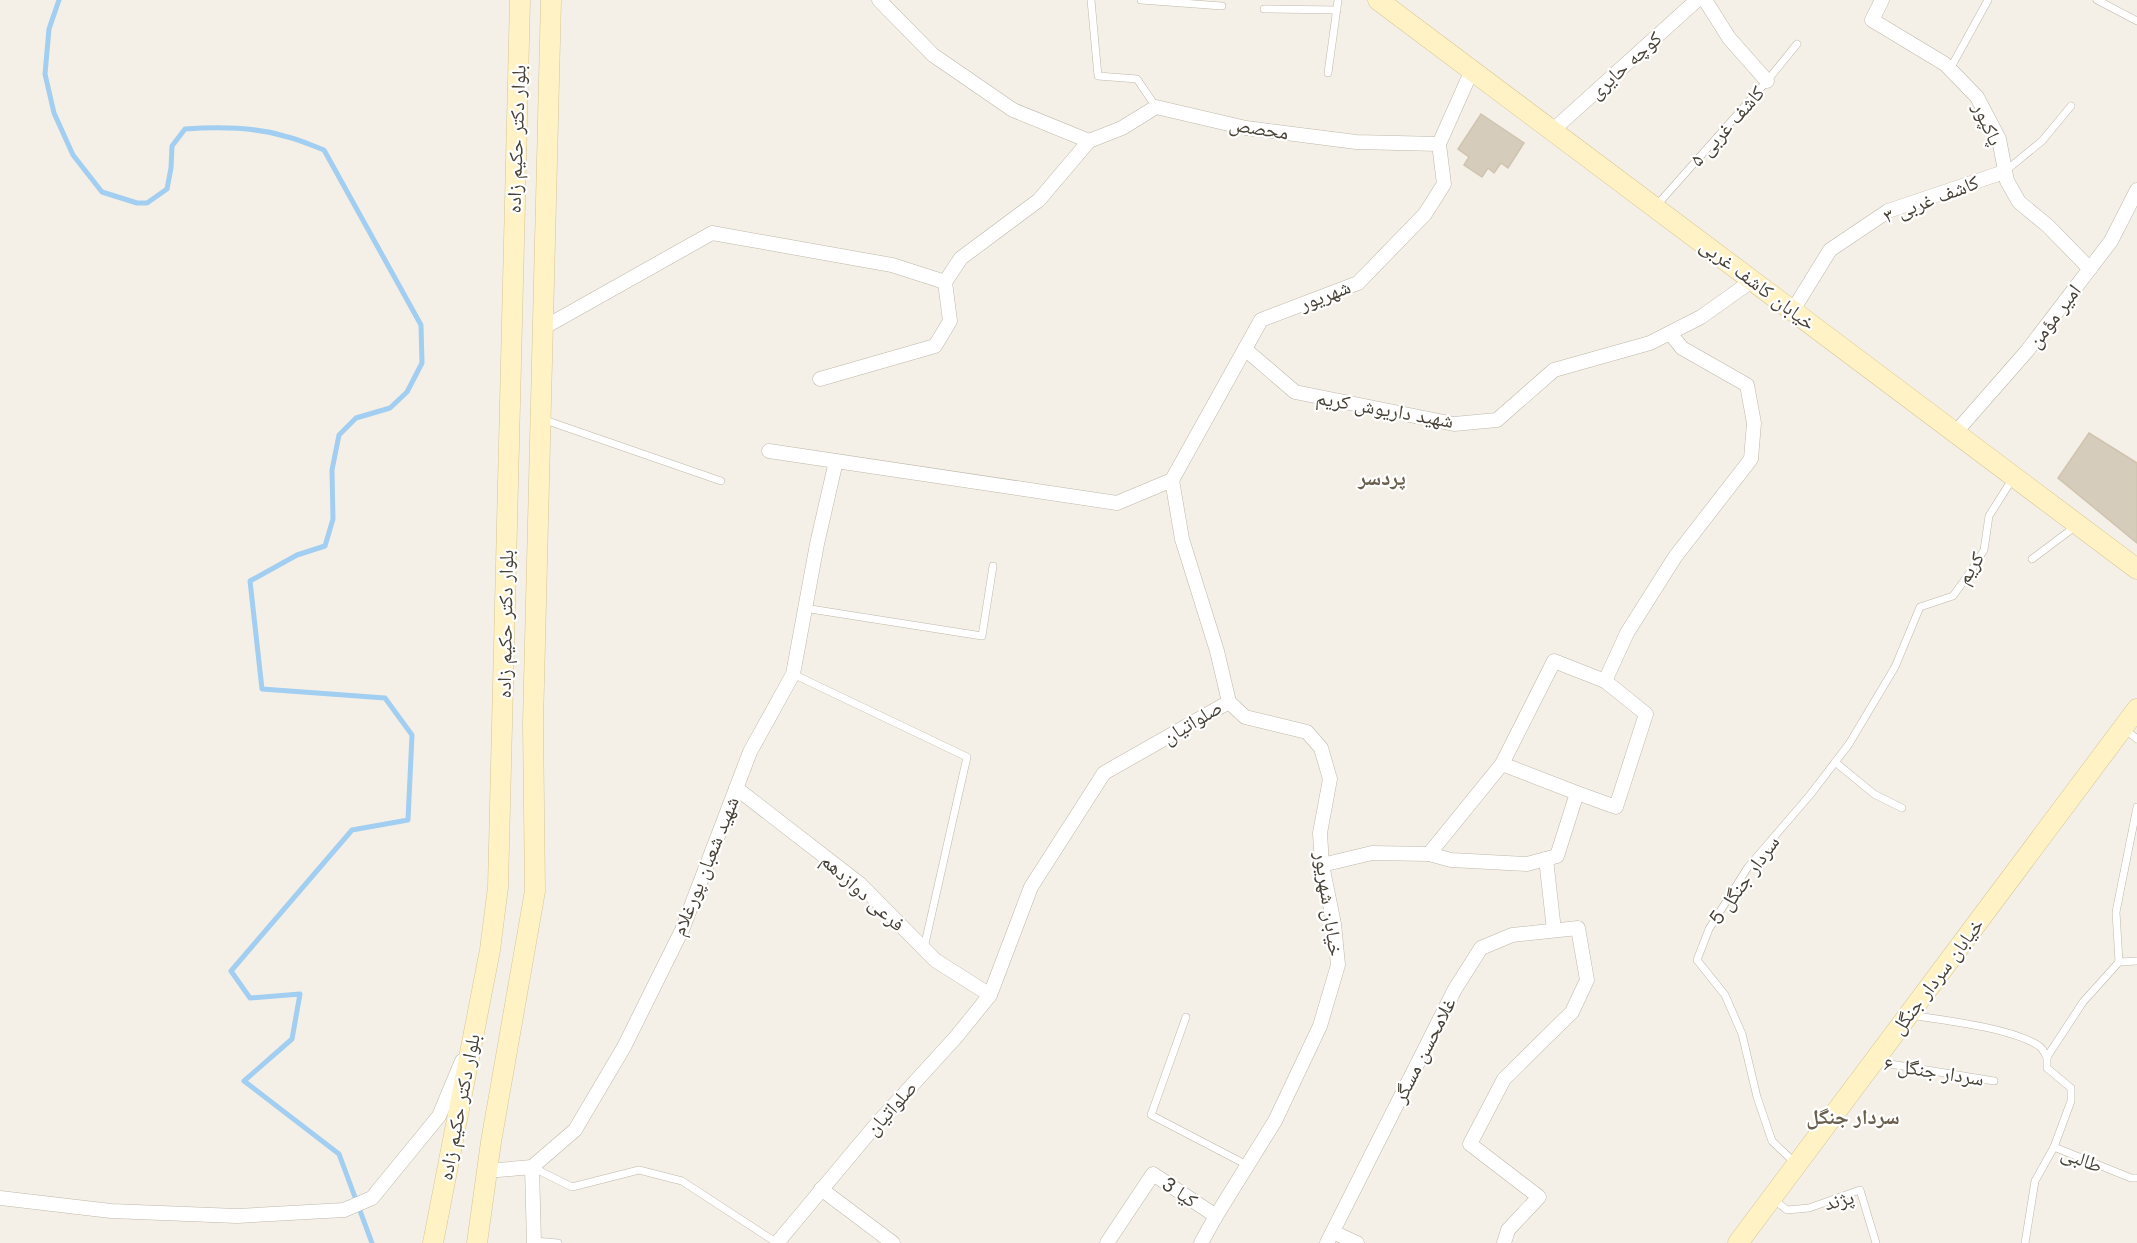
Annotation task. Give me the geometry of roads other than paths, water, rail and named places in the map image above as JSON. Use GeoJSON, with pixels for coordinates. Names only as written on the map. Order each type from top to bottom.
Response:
{"type":"FeatureCollection","features":[{"type":"Feature","properties":{"kind":"main road","name":"بلوار دکتر حکیم زاده"},"geometry":{"type":"LineString","coordinates":[[433,1243],[490,950],[498,888],[519,0]]}},
{"type":"Feature","properties":{"kind":"main road","name":"بلوار دکتر حکیم زاده"},"geometry":{"type":"LineString","coordinates":[[477,1243],[487,1171],[535,891],[534,704],[551,0]]}},
{"type":"Feature","properties":{"kind":"main road","name":"خیابان کاشف غربی"},"geometry":{"type":"LineString","coordinates":[[1387,3],[1472,70],[2137,569]]}},
{"type":"Feature","properties":{"kind":"main road"},"geometry":{"type":"LineString","coordinates":[[508,418],[541,419]]}},
{"type":"Feature","properties":{"kind":"main road"},"geometry":{"type":"LineString","coordinates":[[503,702],[534,704]]}},
{"type":"Feature","properties":{"kind":"main road","name":"خیابان سردار جنگل"},"geometry":{"type":"LineString","coordinates":[[1738,1243],[1908,1015],[2130,733],[2137,709]]}},
{"type":"Feature","properties":{"kind":"street"},"geometry":{"type":"LineString","coordinates":[[879,0],[933,54],[1013,110],[1089,141]]}},
{"type":"Feature","properties":{"kind":"street","name":"کوچه حایری"},"geometry":{"type":"LineString","coordinates":[[1553,130],[1697,0]]}},
{"type":"Feature","properties":{"kind":"street"},"geometry":{"type":"LineString","coordinates":[[1705,0],[1729,38],[1767,81]]}},
{"type":"Feature","properties":{"kind":"street","name":"پاکپور"},"geometry":{"type":"LineString","coordinates":[[1882,0],[1872,21],[1950,69],[1977,97],[1999,139],[2004,172],[2019,202],[2048,226],[2090,269]]}},
{"type":"Feature","properties":{"kind":"street"},"geometry":{"type":"LineString","coordinates":[[1439,144],[1472,70]]}},
{"type":"Feature","properties":{"kind":"street"},"geometry":{"type":"LineString","coordinates":[[820,379],[935,346],[950,321],[945,282],[961,258],[1040,200],[1089,141],[1122,128],[1156,107]]}},
{"type":"Feature","properties":{"kind":"street","name":"محصص"},"geometry":{"type":"LineString","coordinates":[[1156,107],[1246,128],[1356,142],[1439,144]]}},
{"type":"Feature","properties":{"kind":"street","name":"شهریور"},"geometry":{"type":"LineString","coordinates":[[1172,480],[1261,320],[1358,283],[1425,214],[1444,184],[1439,144]]}},
{"type":"Feature","properties":{"kind":"street","name":"کاشف غربی ۳"},"geometry":{"type":"LineString","coordinates":[[1793,310],[1830,250],[1888,212],[2004,172]]}},
{"type":"Feature","properties":{"kind":"street","name":"امیر مؤمن"},"geometry":{"type":"LineString","coordinates":[[1956,432],[2027,351],[2111,241],[2137,190]]}},
{"type":"Feature","properties":{"kind":"street"},"geometry":{"type":"LineString","coordinates":[[543,328],[712,233],[892,265],[945,282]]}},
{"type":"Feature","properties":{"kind":"street","name":"شهید داریوش کریم"},"geometry":{"type":"LineString","coordinates":[[1245,349],[1295,392],[1454,424],[1497,420],[1554,370],[1650,344],[1701,317],[1753,280]]}},
{"type":"Feature","properties":{"kind":"street"},"geometry":{"type":"LineString","coordinates":[[1605,681],[1627,633],[1675,557],[1751,459],[1754,423],[1747,385],[1682,348],[1670,333]]}},
{"type":"Feature","properties":{"kind":"street"},"geometry":{"type":"LineString","coordinates":[[769,451],[1117,503],[1172,480]]}},
{"type":"Feature","properties":{"kind":"street","name":"شهید شعبان پورغلام"},"geometry":{"type":"LineString","coordinates":[[532,1167],[575,1130],[624,1047],[682,930],[750,752],[793,674],[804,608],[836,461]]}},
{"type":"Feature","properties":{"kind":"street","name":"صلواتیان"},"geometry":{"type":"LineString","coordinates":[[777,1243],[874,1127],[956,1037],[990,995],[1031,887],[1104,773],[1229,702],[1217,651],[1182,538],[1172,480]]}},
{"type":"Feature","properties":{"kind":"street"},"geometry":{"type":"LineString","coordinates":[[1429,854],[1502,764],[1554,661],[1605,681],[1646,714],[1616,807],[1502,764]]}},
{"type":"Feature","properties":{"kind":"street","name":"خیابان شهریور"},"geometry":{"type":"LineString","coordinates":[[1201,1243],[1275,1121],[1320,1026],[1338,965],[1334,924],[1322,864],[1320,834],[1330,779],[1321,748],[1307,732],[1245,717],[1229,702]]}},
{"type":"Feature","properties":{"kind":"street","name":"فرعی دوازدهم"},"geometry":{"type":"LineString","coordinates":[[736,788],[860,884],[935,960],[990,995]]}},
{"type":"Feature","properties":{"kind":"street"},"geometry":{"type":"LineString","coordinates":[[1322,864],[1372,853],[1429,854],[1451,860],[1527,864],[1557,856],[1577,793]]}},
{"type":"Feature","properties":{"kind":"street"},"geometry":{"type":"LineString","coordinates":[[1546,859],[1554,930]]}},
{"type":"Feature","properties":{"kind":"street","name":"غلامحسن مسگر"},"geometry":{"type":"LineString","coordinates":[[1330,1237],[1455,989],[1481,948],[1512,935],[1578,928],[1587,980],[1572,1012],[1504,1079],[1470,1144],[1539,1197],[1508,1230],[1504,1243]]}},
{"type":"Feature","properties":{"kind":"street"},"geometry":{"type":"LineString","coordinates":[[0,1198],[111,1211],[237,1216],[344,1210],[372,1198],[439,1116],[473,1036]]}},
{"type":"Feature","properties":{"kind":"street"},"geometry":{"type":"LineString","coordinates":[[487,1171],[532,1167],[533,1242]]}},
{"type":"Feature","properties":{"kind":"street","name":"کیا 3"},"geometry":{"type":"LineString","coordinates":[[1107,1243],[1153,1174],[1216,1216]]}},
{"type":"Feature","properties":{"kind":"street"},"geometry":{"type":"LineString","coordinates":[[821,1189],[893,1243]]}},
{"type":"Feature","properties":{"kind":"street"},"geometry":{"type":"LineString","coordinates":[[1330,1237],[1357,1243]]}},
{"type":"Feature","properties":{"kind":"lane"},"geometry":{"type":"LineString","coordinates":[[1091,0],[1098,76],[1137,79],[1156,107]]}},
{"type":"Feature","properties":{"kind":"lane"},"geometry":{"type":"LineString","coordinates":[[1141,0],[1222,6]]}},
{"type":"Feature","properties":{"kind":"lane"},"geometry":{"type":"LineString","coordinates":[[1328,73],[1338,0]]}},
{"type":"Feature","properties":{"kind":"lane"},"geometry":{"type":"LineString","coordinates":[[1950,69],[1988,0]]}},
{"type":"Feature","properties":{"kind":"lane"},"geometry":{"type":"LineString","coordinates":[[2097,0],[2137,21]]}},
{"type":"Feature","properties":{"kind":"lane"},"geometry":{"type":"LineString","coordinates":[[1264,9],[1337,10]]}},
{"type":"Feature","properties":{"kind":"lane","name":"کاشف غربی ۵"},"geometry":{"type":"LineString","coordinates":[[1655,207],[1797,44]]}},
{"type":"Feature","properties":{"kind":"lane"},"geometry":{"type":"LineString","coordinates":[[2004,172],[2042,141],[2071,106]]}},
{"type":"Feature","properties":{"kind":"lane"},"geometry":{"type":"LineString","coordinates":[[541,419],[721,481]]}},
{"type":"Feature","properties":{"kind":"lane","name":"کریم"},"geometry":{"type":"LineString","coordinates":[[1920,607],[1953,596],[1971,571],[1984,550],[1989,516],[2014,476]]}},
{"type":"Feature","properties":{"kind":"lane"},"geometry":{"type":"LineString","coordinates":[[2032,559],[2078,524]]}},
{"type":"Feature","properties":{"kind":"lane"},"geometry":{"type":"LineString","coordinates":[[804,608],[982,636],[993,566]]}},
{"type":"Feature","properties":{"kind":"lane","name":"سردار جنگل 5"},"geometry":{"type":"LineString","coordinates":[[1796,1164],[1772,1142],[1757,1097],[1742,1034],[1725,994],[1697,960],[1709,929],[1748,867],[1810,795],[1849,744],[1895,667],[1920,607]]}},
{"type":"Feature","properties":{"kind":"lane"},"geometry":{"type":"LineString","coordinates":[[793,674],[967,757],[924,948]]}},
{"type":"Feature","properties":{"kind":"lane"},"geometry":{"type":"LineString","coordinates":[[1835,762],[1874,794],[1902,808]]}},
{"type":"Feature","properties":{"kind":"lane"},"geometry":{"type":"LineString","coordinates":[[2119,962],[2116,912],[2137,807]]}},
{"type":"Feature","properties":{"kind":"lane"},"geometry":{"type":"LineString","coordinates":[[2054,1147],[2071,1101],[2071,1088],[2047,1068],[2048,1057],[2083,1002],[2119,962],[2137,961]]}},
{"type":"Feature","properties":{"kind":"lane"},"geometry":{"type":"LineString","coordinates":[[1908,1015],[1990,1029],[2024,1039],[2041,1047],[2048,1057]]}},
{"type":"Feature","properties":{"kind":"lane"},"geometry":{"type":"LineString","coordinates":[[1186,1017],[1151,1115],[1247,1165]]}},
{"type":"Feature","properties":{"kind":"lane","name":"سردار جنگل ۶"},"geometry":{"type":"LineString","coordinates":[[1874,1061],[1994,1081]]}},
{"type":"Feature","properties":{"kind":"lane","name":"طالبی"},"geometry":{"type":"LineString","coordinates":[[2025,1243],[2035,1181],[2054,1147],[2131,1178],[2137,1178]]}},
{"type":"Feature","properties":{"kind":"lane"},"geometry":{"type":"LineString","coordinates":[[532,1167],[572,1187],[639,1170],[682,1181],[777,1243]]}},
{"type":"Feature","properties":{"kind":"lane","name":"پژند"},"geometry":{"type":"LineString","coordinates":[[1772,1198],[1787,1210],[1809,1208],[1860,1190],[1876,1243]]}},
{"type":"Feature","properties":{"kind":"lane"},"geometry":{"type":"LineString","coordinates":[[533,1242],[558,1243]]}},
{"type":"Feature","properties":{"kind":"waterway"},"geometry":{"type":"LineString","coordinates":[[59,0],[49,29],[45,74],[54,113],[73,155],[102,192],[137,203],[147,203],[167,189],[172,146],[185,129],[248,129],[273,133],[324,150],[421,325],[422,363],[407,392],[390,408],[356,418],[339,435],[332,470],[333,519],[325,546],[297,555],[250,581],[262,689],[385,698],[412,735],[408,820],[352,830],[231,971],[250,998],[300,994],[292,1039],[244,1081],[339,1154],[372,1243]]}},
{"type":"Feature","properties":{"kind":"district","name":"پردسر"},"geometry":{"type":"Point","coordinates":[1382,478]}},
{"type":"Feature","properties":{"kind":"district","name":"سردار جنگل"},"geometry":{"type":"Point","coordinates":[1853,1117]}}]}
